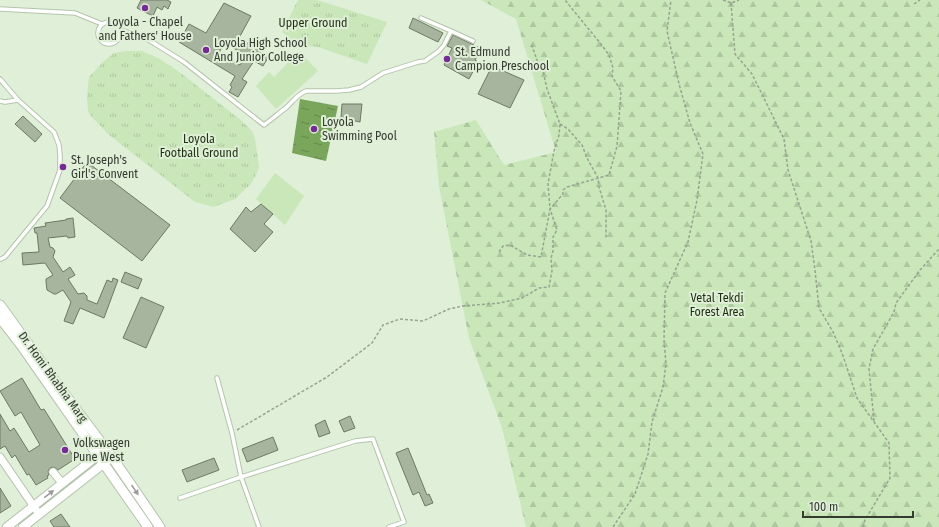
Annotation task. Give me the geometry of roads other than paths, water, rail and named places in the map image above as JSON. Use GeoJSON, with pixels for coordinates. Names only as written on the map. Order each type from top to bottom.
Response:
{"type":"FeatureCollection","features":[{"type":"Feature","properties":{"kind":"main road","name":"Dr. Homi Bhabha Marg"},"geometry":{"type":"LineString","coordinates":[[0,305],[106,449],[160,527]]}},
{"type":"Feature","properties":{"kind":"main road","name":"Dr. Homi Bhabha Marg"},"geometry":{"type":"LineString","coordinates":[[0,318],[21,345],[105,464]]}},
{"type":"Feature","properties":{"kind":"main road"},"geometry":{"type":"LineString","coordinates":[[105,464],[148,527]]}},
{"type":"Feature","properties":{"kind":"main road"},"geometry":{"type":"LineString","coordinates":[[117,482],[125,476]]}},
{"type":"Feature","properties":{"kind":"street"},"geometry":{"type":"LineString","coordinates":[[7,527],[106,449]]}},
{"type":"Feature","properties":{"kind":"street"},"geometry":{"type":"LineString","coordinates":[[0,457],[39,514]]}},
{"type":"Feature","properties":{"kind":"street"},"geometry":{"type":"LineString","coordinates":[[23,527],[112,458]]}},
{"type":"Feature","properties":{"kind":"street"},"geometry":{"type":"LineString","coordinates":[[53,472],[62,483]]}},
{"type":"Feature","properties":{"kind":"lane"},"geometry":{"type":"LineString","coordinates":[[0,9],[75,13],[102,24]]}},
{"type":"Feature","properties":{"kind":"lane"},"geometry":{"type":"LineString","coordinates":[[421,18],[473,41]]}},
{"type":"Feature","properties":{"kind":"lane"},"geometry":{"type":"LineString","coordinates":[[106,22],[116,24],[119,30],[120,34],[117,40],[110,44],[100,40],[98,30],[102,24],[106,22]]}},
{"type":"Feature","properties":{"kind":"lane"},"geometry":{"type":"LineString","coordinates":[[119,30],[144,37],[184,62],[264,125],[298,95],[306,91],[349,90],[361,87],[383,73],[425,61],[439,51],[444,45],[451,31]]}},
{"type":"Feature","properties":{"kind":"lane"},"geometry":{"type":"LineString","coordinates":[[0,79],[18,100],[54,132],[59,145],[60,155],[60,170],[47,206],[5,257],[1,259]]}},
{"type":"Feature","properties":{"kind":"lane"},"geometry":{"type":"LineString","coordinates":[[0,101],[5,102],[18,100]]}},
{"type":"Feature","properties":{"kind":"lane"},"geometry":{"type":"LineString","coordinates":[[217,378],[232,433],[240,477],[259,527]]}},
{"type":"Feature","properties":{"kind":"lane"},"geometry":{"type":"LineString","coordinates":[[180,498],[240,477],[355,441],[373,439],[404,522],[389,527]]}},
{"type":"Feature","properties":{"kind":"water","name":"Loyola Swimming Pool"},"geometry":{"type":"Polygon","coordinates":[[[300,99],[338,106],[326,161],[292,153],[300,99]]]}},
{"type":"Feature","properties":{"kind":"place","name":"Loyola - Chapel and Fathers' House"},"geometry":{"type":"Point","coordinates":[145,8]}},
{"type":"Feature","properties":{"kind":"place","name":"Loyola High School And Junior College"},"geometry":{"type":"Point","coordinates":[206,50]}},
{"type":"Feature","properties":{"kind":"place","name":"St. Edmund Campion Preschool"},"geometry":{"type":"Point","coordinates":[447,59]}},
{"type":"Feature","properties":{"kind":"place","name":"Loyola Swimming Pool"},"geometry":{"type":"Point","coordinates":[314,129]}},
{"type":"Feature","properties":{"kind":"place","name":"St. Joseph's Girl's Convent"},"geometry":{"type":"Point","coordinates":[63,167]}},
{"type":"Feature","properties":{"kind":"place","name":"Volkswagen Pune West"},"geometry":{"type":"Point","coordinates":[65,450]}},
{"type":"Feature","properties":{"kind":"park label","name":"Upper Ground"},"geometry":{"type":"Point","coordinates":[313,23]}},
{"type":"Feature","properties":{"kind":"park label","name":"Loyola Football Ground"},"geometry":{"type":"Point","coordinates":[199,146]}},
{"type":"Feature","properties":{"kind":"park label","name":"Vetal Tekdi Forest Area"},"geometry":{"type":"Point","coordinates":[717,305]}}]}
